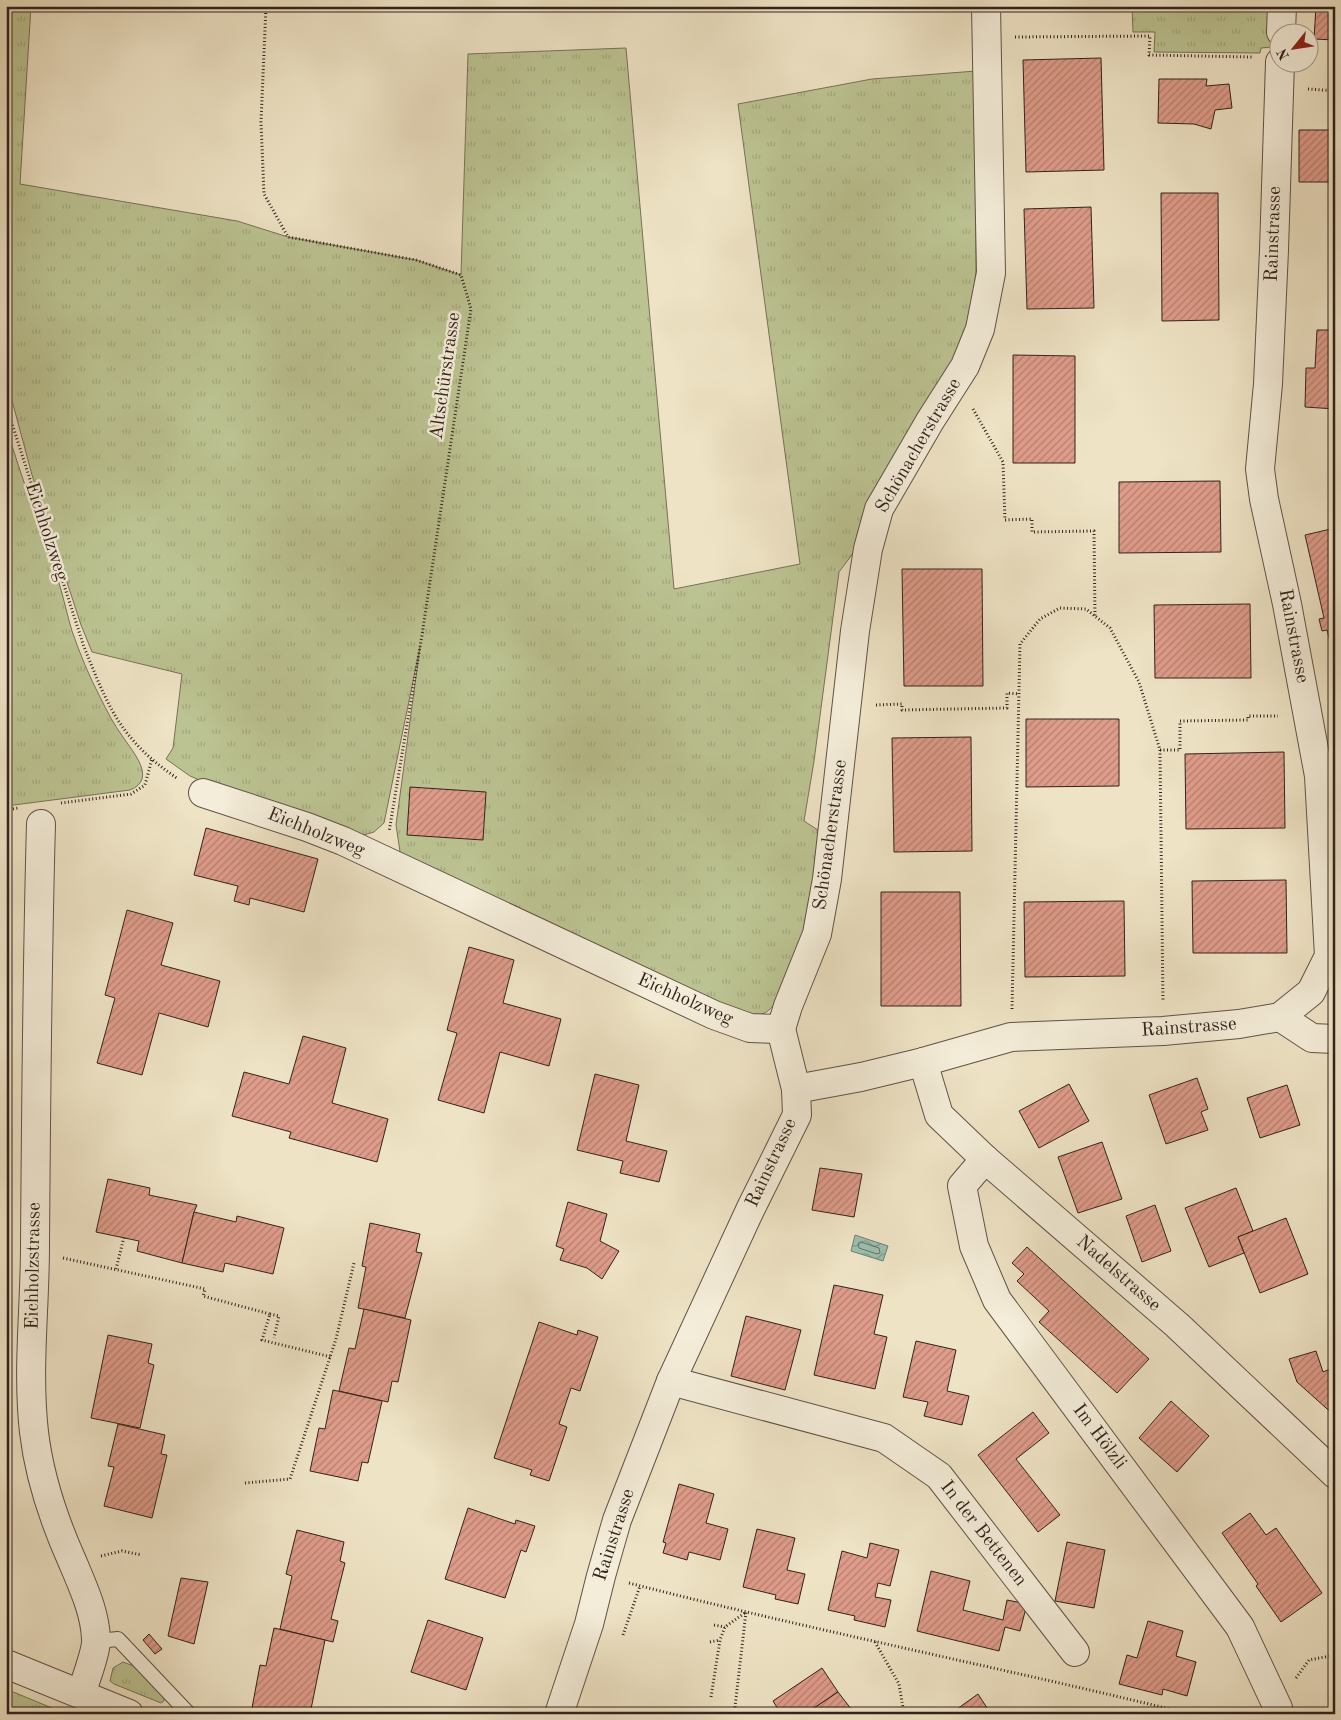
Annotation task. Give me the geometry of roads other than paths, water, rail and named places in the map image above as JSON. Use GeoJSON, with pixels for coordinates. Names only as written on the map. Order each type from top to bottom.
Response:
{"type":"FeatureCollection","features":[{"type":"Feature","properties":{"kind":"street","name":"Schönacherstrasse"},"geometry":{"type":"LineString","coordinates":[[781,1029],[788,1006],[817,934],[827,879],[855,631],[868,549],[879,509],[930,421],[965,366],[980,329],[991,273],[986,6]]}},
{"type":"Feature","properties":{"kind":"street"},"geometry":{"type":"LineString","coordinates":[[1281,22],[1282,6]]}},
{"type":"Feature","properties":{"kind":"street","name":"Rainstrasse"},"geometry":{"type":"LineString","coordinates":[[559,1714],[589,1624],[616,1520],[671,1381],[750,1210],[797,1115],[796,1089],[855,1078],[923,1062],[1011,1037],[1163,1031],[1239,1024],[1280,1017],[1311,992],[1329,956],[1320,776],[1287,604],[1264,499],[1260,468],[1268,384],[1273,279],[1270,72]]}},
{"type":"Feature","properties":{"kind":"street","name":"Eichholzweg"},"geometry":{"type":"LineString","coordinates":[[203,792],[343,841],[714,1015],[750,1028],[781,1029]]}},
{"type":"Feature","properties":{"kind":"street","name":"Eichholzstrasse"},"geometry":{"type":"LineString","coordinates":[[41,824],[37,988],[35,1251],[31,1365],[34,1432],[48,1497],[72,1563],[84,1588],[93,1617],[97,1641],[81,1694]]}},
{"type":"Feature","properties":{"kind":"street"},"geometry":{"type":"LineString","coordinates":[[1280,1017],[1312,1038],[1335,1038]]}},
{"type":"Feature","properties":{"kind":"street"},"geometry":{"type":"LineString","coordinates":[[781,1029],[796,1089]]}},
{"type":"Feature","properties":{"kind":"street","name":"Nadelstrasse"},"geometry":{"type":"LineString","coordinates":[[923,1062],[939,1115],[985,1159],[1177,1325],[1335,1474]]}},
{"type":"Feature","properties":{"kind":"street","name":"Im Hölzli"},"geometry":{"type":"LineString","coordinates":[[985,1159],[962,1186],[974,1246],[997,1300],[1240,1627],[1278,1708]]}},
{"type":"Feature","properties":{"kind":"street","name":"In der Bettenen"},"geometry":{"type":"LineString","coordinates":[[671,1381],[884,1438],[939,1476],[1075,1652]]}},
{"type":"Feature","properties":{"kind":"street"},"geometry":{"type":"LineString","coordinates":[[6,1664],[129,1714]]}},
{"type":"Feature","properties":{"kind":"lane"},"geometry":{"type":"LineString","coordinates":[[97,1641],[118,1639],[189,1714]]}},
{"type":"Feature","properties":{"kind":"water"},"geometry":{"type":"Polygon","coordinates":[[[855,1235],[888,1246],[883,1261],[851,1251],[855,1235]]]}}]}
